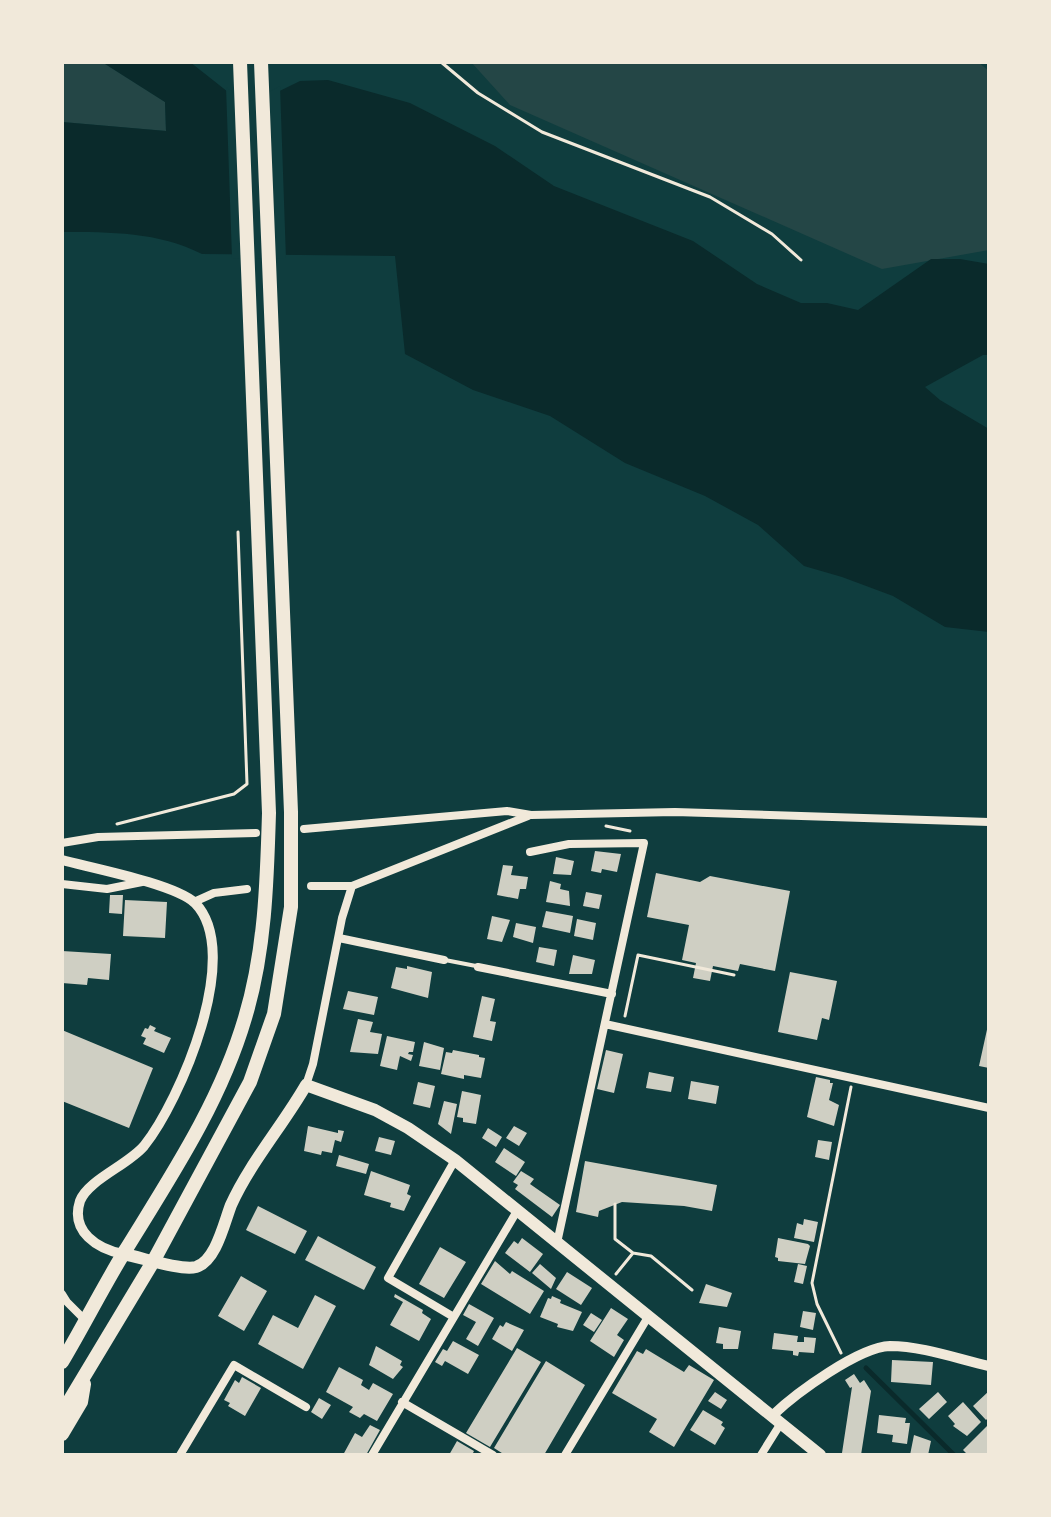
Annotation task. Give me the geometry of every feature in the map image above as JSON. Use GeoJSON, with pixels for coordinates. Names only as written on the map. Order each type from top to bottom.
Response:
{"type":"FeatureCollection","features":[{"type":"Feature","properties":{"kind":"highway"},"geometry":{"type":"LineString","coordinates":[[62,1362],[123,1254],[183,1159],[219,1089],[246,1017],[266,913],[269,813],[240,62]]}},
{"type":"Feature","properties":{"kind":"highway"},"geometry":{"type":"LineString","coordinates":[[62,1413],[154,1260],[250,1082],[274,1014],[291,907],[291,812],[261,62]]}},
{"type":"Feature","properties":{"kind":"highway"},"geometry":{"type":"LineString","coordinates":[[62,1434],[81,1402],[85,1375]]}},
{"type":"Feature","properties":{"kind":"main road"},"geometry":{"type":"LineString","coordinates":[[123,1254],[183,1268],[206,1262],[214,1251],[236,1195],[306,1085],[375,1110],[455,1160],[820,1455]]}},
{"type":"Feature","properties":{"kind":"street"},"geometry":{"type":"LineString","coordinates":[[304,829],[507,811],[531,815],[675,812],[989,822]]}},
{"type":"Feature","properties":{"kind":"street"},"geometry":{"type":"LineString","coordinates":[[311,886],[352,886],[531,815]]}},
{"type":"Feature","properties":{"kind":"street"},"geometry":{"type":"LineString","coordinates":[[62,843],[98,837],[256,833]]}},
{"type":"Feature","properties":{"kind":"street"},"geometry":{"type":"LineString","coordinates":[[530,852],[569,844],[644,843],[557,1243]]}},
{"type":"Feature","properties":{"kind":"street"},"geometry":{"type":"LineString","coordinates":[[62,860],[169,889],[194,902],[211,938],[212,958],[205,1013],[178,1090],[146,1143],[132,1159],[91,1186],[81,1197],[79,1220],[83,1232],[107,1250],[123,1254]]}},
{"type":"Feature","properties":{"kind":"street"},"geometry":{"type":"LineString","coordinates":[[62,884],[107,889],[142,882]]}},
{"type":"Feature","properties":{"kind":"street"},"geometry":{"type":"LineString","coordinates":[[306,1085],[352,886]]}},
{"type":"Feature","properties":{"kind":"street"},"geometry":{"type":"LineString","coordinates":[[194,902],[214,893],[247,889]]}},
{"type":"Feature","properties":{"kind":"street"},"geometry":{"type":"LineString","coordinates":[[339,938],[444,960]]}},
{"type":"Feature","properties":{"kind":"street"},"geometry":{"type":"LineString","coordinates":[[478,967],[612,994]]}},
{"type":"Feature","properties":{"kind":"street"},"geometry":{"type":"LineString","coordinates":[[605,1024],[989,1108]]}},
{"type":"Feature","properties":{"kind":"street"},"geometry":{"type":"LineString","coordinates":[[452,1316],[388,1278],[455,1160]]}},
{"type":"Feature","properties":{"kind":"street"},"geometry":{"type":"LineString","coordinates":[[372,1455],[517,1211]]}},
{"type":"Feature","properties":{"kind":"street"},"geometry":{"type":"LineString","coordinates":[[62,1294],[86,1321]]}},
{"type":"Feature","properties":{"kind":"street"},"geometry":{"type":"LineString","coordinates":[[565,1455],[648,1317]]}},
{"type":"Feature","properties":{"kind":"street"},"geometry":{"type":"LineString","coordinates":[[761,1455],[777,1419],[846,1363],[870,1349],[892,1346],[989,1366]]}},
{"type":"Feature","properties":{"kind":"street"},"geometry":{"type":"LineString","coordinates":[[180,1455],[234,1365],[306,1407]]}},
{"type":"Feature","properties":{"kind":"street"},"geometry":{"type":"LineString","coordinates":[[402,1402],[493,1455]]}},
{"type":"Feature","properties":{"kind":"lane"},"geometry":{"type":"LineString","coordinates":[[444,960],[478,967]]}},
{"type":"Feature","properties":{"kind":"path"},"geometry":{"type":"LineString","coordinates":[[441,62],[478,93],[542,132],[710,197],[772,234],[801,260]]}},
{"type":"Feature","properties":{"kind":"path"},"geometry":{"type":"LineString","coordinates":[[98,837],[111,825],[234,794],[247,784],[238,532]]}},
{"type":"Feature","properties":{"kind":"path"},"geometry":{"type":"LineString","coordinates":[[623,1028],[638,955],[734,975]]}},
{"type":"Feature","properties":{"kind":"path"},"geometry":{"type":"LineString","coordinates":[[846,1363],[817,1304],[812,1283],[853,1079]]}},
{"type":"Feature","properties":{"kind":"path"},"geometry":{"type":"LineString","coordinates":[[615,1204],[615,1239],[633,1253],[651,1256],[692,1290]]}},
{"type":"Feature","properties":{"kind":"path"},"geometry":{"type":"LineString","coordinates":[[614,1276],[633,1253]]}},
{"type":"Feature","properties":{"kind":"shaded area"},"geometry":{"type":"Polygon","coordinates":[[[62,62],[102,62],[165,102],[166,131],[62,122],[62,62]]]}},
{"type":"Feature","properties":{"kind":"shaded area"},"geometry":{"type":"Polygon","coordinates":[[[102,62],[190,62],[247,107],[300,81],[328,80],[410,103],[495,146],[554,186],[693,241],[757,284],[801,303],[827,303],[858,310],[931,259],[960,259],[989,264],[989,355],[983,355],[925,387],[940,400],[989,429],[989,632],[945,627],[893,596],[804,566],[758,525],[705,496],[625,463],[550,416],[473,390],[405,354],[395,256],[202,254],[151,237],[62,232],[62,122],[166,131],[165,102],[102,62]]]}},
{"type":"Feature","properties":{"kind":"shaded area"},"geometry":{"type":"Polygon","coordinates":[[[471,62],[978,62],[989,71],[989,250],[882,269],[510,105],[471,62]]]}},
{"type":"Feature","properties":{"kind":"pier"},"geometry":{"type":"Polygon","coordinates":[[[280,86],[286,259],[232,258],[226,87],[247,103],[280,86]]]}},
{"type":"Feature","properties":{"kind":"building"},"geometry":{"type":"Polygon","coordinates":[[[595,851],[621,854],[617,872],[602,869],[601,873],[591,871],[595,851]]]}},
{"type":"Feature","properties":{"kind":"building"},"geometry":{"type":"Polygon","coordinates":[[[556,857],[574,861],[571,875],[553,874],[556,857]]]}},
{"type":"Feature","properties":{"kind":"building"},"geometry":{"type":"Polygon","coordinates":[[[503,865],[513,866],[511,875],[528,877],[526,889],[520,889],[518,899],[497,895],[503,865]]]}},
{"type":"Feature","properties":{"kind":"building"},"geometry":{"type":"Polygon","coordinates":[[[656,873],[700,882],[710,876],[790,891],[775,971],[740,964],[738,971],[713,966],[710,981],[693,978],[696,963],[682,960],[689,925],[647,917],[656,873]]]}},
{"type":"Feature","properties":{"kind":"building"},"geometry":{"type":"Polygon","coordinates":[[[550,881],[561,884],[560,889],[569,891],[570,906],[546,902],[550,881]]]}},
{"type":"Feature","properties":{"kind":"building"},"geometry":{"type":"Polygon","coordinates":[[[586,892],[602,895],[599,909],[583,906],[586,892]]]}},
{"type":"Feature","properties":{"kind":"building"},"geometry":{"type":"Polygon","coordinates":[[[110,895],[123,895],[122,914],[109,913],[110,895]]]}},
{"type":"Feature","properties":{"kind":"building"},"geometry":{"type":"Polygon","coordinates":[[[125,900],[167,902],[165,938],[123,936],[125,900]]]}},
{"type":"Feature","properties":{"kind":"building"},"geometry":{"type":"Polygon","coordinates":[[[546,911],[573,916],[570,933],[542,927],[546,911]]]}},
{"type":"Feature","properties":{"kind":"building"},"geometry":{"type":"Polygon","coordinates":[[[492,916],[510,920],[502,942],[487,939],[492,916]]]}},
{"type":"Feature","properties":{"kind":"building"},"geometry":{"type":"Polygon","coordinates":[[[577,919],[596,923],[593,940],[574,936],[577,919]]]}},
{"type":"Feature","properties":{"kind":"building"},"geometry":{"type":"Polygon","coordinates":[[[516,923],[536,927],[533,943],[513,937],[516,923]]]}},
{"type":"Feature","properties":{"kind":"building"},"geometry":{"type":"Polygon","coordinates":[[[539,947],[557,950],[554,966],[536,962],[539,947]]]}},
{"type":"Feature","properties":{"kind":"building"},"geometry":{"type":"Polygon","coordinates":[[[62,951],[111,954],[109,980],[88,978],[87,985],[62,983],[62,951]]]}},
{"type":"Feature","properties":{"kind":"building"},"geometry":{"type":"Polygon","coordinates":[[[573,955],[595,960],[592,974],[569,974],[573,955]]]}},
{"type":"Feature","properties":{"kind":"building"},"geometry":{"type":"Polygon","coordinates":[[[407,966],[432,972],[428,998],[391,988],[396,967],[407,969],[407,966]]]}},
{"type":"Feature","properties":{"kind":"building"},"geometry":{"type":"Polygon","coordinates":[[[790,972],[837,981],[829,1020],[822,1018],[817,1040],[778,1032],[790,972]]]}},
{"type":"Feature","properties":{"kind":"building"},"geometry":{"type":"Polygon","coordinates":[[[348,991],[378,997],[374,1015],[343,1009],[348,991]]]}},
{"type":"Feature","properties":{"kind":"building"},"geometry":{"type":"Polygon","coordinates":[[[482,996],[495,999],[490,1021],[496,1022],[492,1041],[473,1037],[482,996]]]}},
{"type":"Feature","properties":{"kind":"building"},"geometry":{"type":"Polygon","coordinates":[[[358,1019],[373,1022],[370,1032],[382,1034],[378,1054],[350,1052],[358,1019]]]}},
{"type":"Feature","properties":{"kind":"building"},"geometry":{"type":"Polygon","coordinates":[[[150,1025],[156,1028],[154,1031],[171,1038],[164,1053],[143,1044],[146,1038],[141,1036],[150,1025]]]}},
{"type":"Feature","properties":{"kind":"building"},"geometry":{"type":"Polygon","coordinates":[[[989,1025],[989,1068],[979,1066],[989,1025]]]}},
{"type":"Feature","properties":{"kind":"building"},"geometry":{"type":"Polygon","coordinates":[[[62,1030],[153,1068],[129,1128],[62,1101],[62,1030]]]}},
{"type":"Feature","properties":{"kind":"building"},"geometry":{"type":"Polygon","coordinates":[[[387,1036],[415,1042],[413,1052],[408,1054],[413,1055],[411,1061],[400,1056],[397,1070],[380,1066],[387,1036]]]}},
{"type":"Feature","properties":{"kind":"building"},"geometry":{"type":"Polygon","coordinates":[[[424,1042],[444,1048],[440,1070],[419,1066],[424,1042]]]}},
{"type":"Feature","properties":{"kind":"building"},"geometry":{"type":"Polygon","coordinates":[[[453,1050],[485,1058],[481,1078],[464,1075],[464,1079],[441,1074],[446,1052],[452,1053],[453,1050]]]}},
{"type":"Feature","properties":{"kind":"building"},"geometry":{"type":"Polygon","coordinates":[[[606,1050],[623,1054],[614,1093],[597,1089],[606,1050]]]}},
{"type":"Feature","properties":{"kind":"building"},"geometry":{"type":"Polygon","coordinates":[[[649,1072],[674,1077],[671,1092],[646,1088],[649,1072]]]}},
{"type":"Feature","properties":{"kind":"building"},"geometry":{"type":"Polygon","coordinates":[[[816,1077],[833,1083],[829,1100],[839,1105],[834,1126],[807,1117],[816,1077]]]}},
{"type":"Feature","properties":{"kind":"building"},"geometry":{"type":"Polygon","coordinates":[[[691,1081],[719,1086],[716,1104],[688,1099],[691,1081]]]}},
{"type":"Feature","properties":{"kind":"building"},"geometry":{"type":"Polygon","coordinates":[[[418,1082],[435,1086],[430,1108],[413,1104],[418,1082]]]}},
{"type":"Feature","properties":{"kind":"building"},"geometry":{"type":"Polygon","coordinates":[[[462,1091],[481,1095],[476,1124],[463,1122],[463,1118],[457,1117],[462,1091]]]}},
{"type":"Feature","properties":{"kind":"building"},"geometry":{"type":"Polygon","coordinates":[[[444,1101],[457,1104],[451,1134],[438,1124],[444,1101]]]}},
{"type":"Feature","properties":{"kind":"building"},"geometry":{"type":"Polygon","coordinates":[[[308,1126],[338,1133],[338,1130],[344,1131],[341,1142],[335,1140],[332,1153],[322,1151],[321,1155],[304,1151],[308,1126]]]}},
{"type":"Feature","properties":{"kind":"building"},"geometry":{"type":"Polygon","coordinates":[[[514,1126],[527,1133],[519,1146],[506,1138],[514,1126]]]}},
{"type":"Feature","properties":{"kind":"building"},"geometry":{"type":"Polygon","coordinates":[[[488,1128],[502,1137],[496,1147],[482,1138],[488,1128]]]}},
{"type":"Feature","properties":{"kind":"building"},"geometry":{"type":"Polygon","coordinates":[[[379,1137],[395,1141],[391,1155],[375,1151],[379,1137]]]}},
{"type":"Feature","properties":{"kind":"building"},"geometry":{"type":"Polygon","coordinates":[[[818,1140],[832,1142],[829,1160],[815,1157],[818,1140]]]}},
{"type":"Feature","properties":{"kind":"building"},"geometry":{"type":"Polygon","coordinates":[[[504,1148],[525,1162],[516,1176],[495,1162],[504,1148]]]}},
{"type":"Feature","properties":{"kind":"building"},"geometry":{"type":"Polygon","coordinates":[[[339,1155],[369,1164],[366,1174],[336,1166],[339,1155]]]}},
{"type":"Feature","properties":{"kind":"building"},"geometry":{"type":"Polygon","coordinates":[[[585,1161],[717,1185],[712,1211],[622,1202],[599,1211],[598,1217],[576,1212],[585,1161]]]}},
{"type":"Feature","properties":{"kind":"building"},"geometry":{"type":"Polygon","coordinates":[[[371,1171],[410,1185],[407,1194],[411,1196],[404,1211],[390,1207],[391,1203],[364,1195],[371,1171]]]}},
{"type":"Feature","properties":{"kind":"building"},"geometry":{"type":"Polygon","coordinates":[[[521,1171],[534,1179],[530,1184],[560,1205],[552,1217],[515,1189],[518,1185],[513,1182],[521,1171]]]}},
{"type":"Feature","properties":{"kind":"building"},"geometry":{"type":"Polygon","coordinates":[[[258,1206],[307,1231],[295,1254],[246,1230],[258,1206]]]}},
{"type":"Feature","properties":{"kind":"building"},"geometry":{"type":"Polygon","coordinates":[[[804,1219],[818,1222],[814,1242],[794,1238],[797,1223],[803,1225],[804,1219]]]}},
{"type":"Feature","properties":{"kind":"building"},"geometry":{"type":"Polygon","coordinates":[[[318,1236],[376,1267],[364,1290],[305,1260],[318,1236]]]}},
{"type":"Feature","properties":{"kind":"building"},"geometry":{"type":"Polygon","coordinates":[[[522,1238],[543,1254],[530,1272],[505,1253],[514,1241],[518,1244],[522,1238]]]}},
{"type":"Feature","properties":{"kind":"building"},"geometry":{"type":"Polygon","coordinates":[[[778,1238],[808,1244],[805,1264],[778,1261],[775,1257],[778,1238]]]}},
{"type":"Feature","properties":{"kind":"building"},"geometry":{"type":"Polygon","coordinates":[[[440,1247],[466,1262],[444,1298],[419,1284],[440,1247]]]}},
{"type":"Feature","properties":{"kind":"building"},"geometry":{"type":"Polygon","coordinates":[[[495,1261],[510,1274],[512,1271],[544,1291],[530,1314],[481,1284],[495,1261]]]}},
{"type":"Feature","properties":{"kind":"building"},"geometry":{"type":"Polygon","coordinates":[[[540,1264],[556,1278],[551,1289],[532,1273],[540,1264]]]}},
{"type":"Feature","properties":{"kind":"building"},"geometry":{"type":"Polygon","coordinates":[[[798,1264],[807,1266],[803,1284],[794,1282],[798,1264]]]}},
{"type":"Feature","properties":{"kind":"building"},"geometry":{"type":"Polygon","coordinates":[[[567,1272],[592,1288],[581,1305],[556,1289],[567,1272]]]}},
{"type":"Feature","properties":{"kind":"building"},"geometry":{"type":"Polygon","coordinates":[[[241,1276],[267,1291],[244,1331],[218,1316],[241,1276]]]}},
{"type":"Feature","properties":{"kind":"building"},"geometry":{"type":"Polygon","coordinates":[[[706,1284],[732,1293],[727,1307],[699,1303],[706,1284]]]}},
{"type":"Feature","properties":{"kind":"building"},"geometry":{"type":"Polygon","coordinates":[[[395,1294],[423,1310],[422,1313],[431,1319],[419,1341],[390,1325],[403,1302],[394,1297],[395,1294]]]}},
{"type":"Feature","properties":{"kind":"building"},"geometry":{"type":"Polygon","coordinates":[[[315,1295],[336,1306],[303,1369],[258,1344],[273,1315],[298,1328],[315,1295]]]}},
{"type":"Feature","properties":{"kind":"building"},"geometry":{"type":"Polygon","coordinates":[[[552,1296],[561,1300],[560,1303],[582,1312],[573,1331],[557,1327],[558,1324],[540,1317],[548,1298],[552,1296]]]}},
{"type":"Feature","properties":{"kind":"building"},"geometry":{"type":"Polygon","coordinates":[[[469,1304],[494,1318],[478,1346],[466,1339],[476,1322],[463,1315],[469,1304]]]}},
{"type":"Feature","properties":{"kind":"building"},"geometry":{"type":"Polygon","coordinates":[[[611,1308],[628,1319],[617,1335],[624,1340],[614,1357],[590,1341],[611,1308]]]}},
{"type":"Feature","properties":{"kind":"building"},"geometry":{"type":"Polygon","coordinates":[[[803,1311],[816,1313],[813,1330],[800,1327],[803,1311]]]}},
{"type":"Feature","properties":{"kind":"building"},"geometry":{"type":"Polygon","coordinates":[[[591,1313],[602,1320],[594,1332],[583,1325],[591,1313]]]}},
{"type":"Feature","properties":{"kind":"building"},"geometry":{"type":"Polygon","coordinates":[[[506,1322],[524,1330],[512,1351],[492,1339],[500,1325],[503,1327],[506,1322]]]}},
{"type":"Feature","properties":{"kind":"building"},"geometry":{"type":"Polygon","coordinates":[[[719,1327],[741,1331],[738,1349],[723,1349],[723,1344],[716,1343],[719,1327]]]}},
{"type":"Feature","properties":{"kind":"building"},"geometry":{"type":"Polygon","coordinates":[[[774,1333],[798,1336],[797,1342],[804,1342],[804,1337],[816,1338],[814,1353],[799,1352],[798,1356],[793,1355],[793,1351],[772,1349],[774,1333]]]}},
{"type":"Feature","properties":{"kind":"building"},"geometry":{"type":"Polygon","coordinates":[[[453,1341],[479,1355],[468,1374],[445,1361],[442,1366],[435,1362],[453,1341]]]}},
{"type":"Feature","properties":{"kind":"building"},"geometry":{"type":"Polygon","coordinates":[[[376,1346],[402,1361],[400,1365],[403,1367],[393,1379],[369,1365],[376,1346]]]}},
{"type":"Feature","properties":{"kind":"building"},"geometry":{"type":"Polygon","coordinates":[[[517,1348],[541,1362],[490,1447],[466,1433],[517,1348]]]}},
{"type":"Feature","properties":{"kind":"building"},"geometry":{"type":"Polygon","coordinates":[[[646,1349],[684,1372],[689,1365],[714,1380],[674,1447],[649,1432],[657,1419],[612,1393],[637,1351],[643,1354],[646,1349]]]}},
{"type":"Feature","properties":{"kind":"building"},"geometry":{"type":"Polygon","coordinates":[[[892,1360],[933,1362],[931,1385],[891,1382],[892,1360]]]}},
{"type":"Feature","properties":{"kind":"building"},"geometry":{"type":"Polygon","coordinates":[[[546,1361],[585,1385],[544,1455],[505,1455],[494,1448],[546,1361]]]}},
{"type":"Feature","properties":{"kind":"building"},"geometry":{"type":"Polygon","coordinates":[[[339,1367],[363,1380],[361,1385],[369,1390],[373,1383],[393,1394],[377,1421],[364,1414],[360,1418],[349,1412],[353,1407],[326,1392],[339,1367]]]}},
{"type":"Feature","properties":{"kind":"building"},"geometry":{"type":"Polygon","coordinates":[[[854,1374],[860,1383],[864,1380],[871,1391],[861,1455],[842,1453],[852,1387],[845,1380],[854,1374]]]}},
{"type":"Feature","properties":{"kind":"building"},"geometry":{"type":"Polygon","coordinates":[[[242,1377],[261,1388],[245,1416],[224,1400],[235,1380],[239,1383],[242,1377]]]}},
{"type":"Feature","properties":{"kind":"building"},"geometry":{"type":"Polygon","coordinates":[[[989,1391],[989,1417],[986,1420],[973,1406],[989,1391]]]}},
{"type":"Feature","properties":{"kind":"building"},"geometry":{"type":"Polygon","coordinates":[[[715,1392],[727,1400],[721,1409],[708,1401],[715,1392]]]}},
{"type":"Feature","properties":{"kind":"building"},"geometry":{"type":"Polygon","coordinates":[[[938,1392],[947,1402],[929,1419],[919,1409],[938,1392]]]}},
{"type":"Feature","properties":{"kind":"building"},"geometry":{"type":"Polygon","coordinates":[[[319,1398],[331,1405],[322,1419],[311,1412],[319,1398]]]}},
{"type":"Feature","properties":{"kind":"building"},"geometry":{"type":"Polygon","coordinates":[[[963,1402],[981,1422],[967,1436],[953,1426],[955,1424],[948,1416],[963,1402]]]}},
{"type":"Feature","properties":{"kind":"building"},"geometry":{"type":"Polygon","coordinates":[[[703,1410],[723,1422],[721,1425],[725,1428],[715,1445],[690,1430],[703,1410]]]}},
{"type":"Feature","properties":{"kind":"building"},"geometry":{"type":"Polygon","coordinates":[[[879,1415],[906,1418],[905,1423],[910,1423],[907,1444],[892,1442],[893,1435],[877,1433],[879,1415]]]}},
{"type":"Feature","properties":{"kind":"building"},"geometry":{"type":"Polygon","coordinates":[[[989,1424],[989,1455],[968,1455],[963,1450],[989,1424]]]}},
{"type":"Feature","properties":{"kind":"building"},"geometry":{"type":"Polygon","coordinates":[[[370,1425],[380,1430],[366,1455],[343,1455],[355,1433],[362,1437],[370,1425]]]}},
{"type":"Feature","properties":{"kind":"building"},"geometry":{"type":"Polygon","coordinates":[[[914,1435],[931,1441],[928,1455],[910,1455],[914,1435]]]}},
{"type":"Feature","properties":{"kind":"building"},"geometry":{"type":"Polygon","coordinates":[[[457,1441],[474,1451],[472,1455],[449,1455],[457,1441]]]}},
{"type":"Feature","properties":{"kind":"waterway"},"geometry":{"type":"LineString","coordinates":[[866,1368],[954,1455]]}}]}
